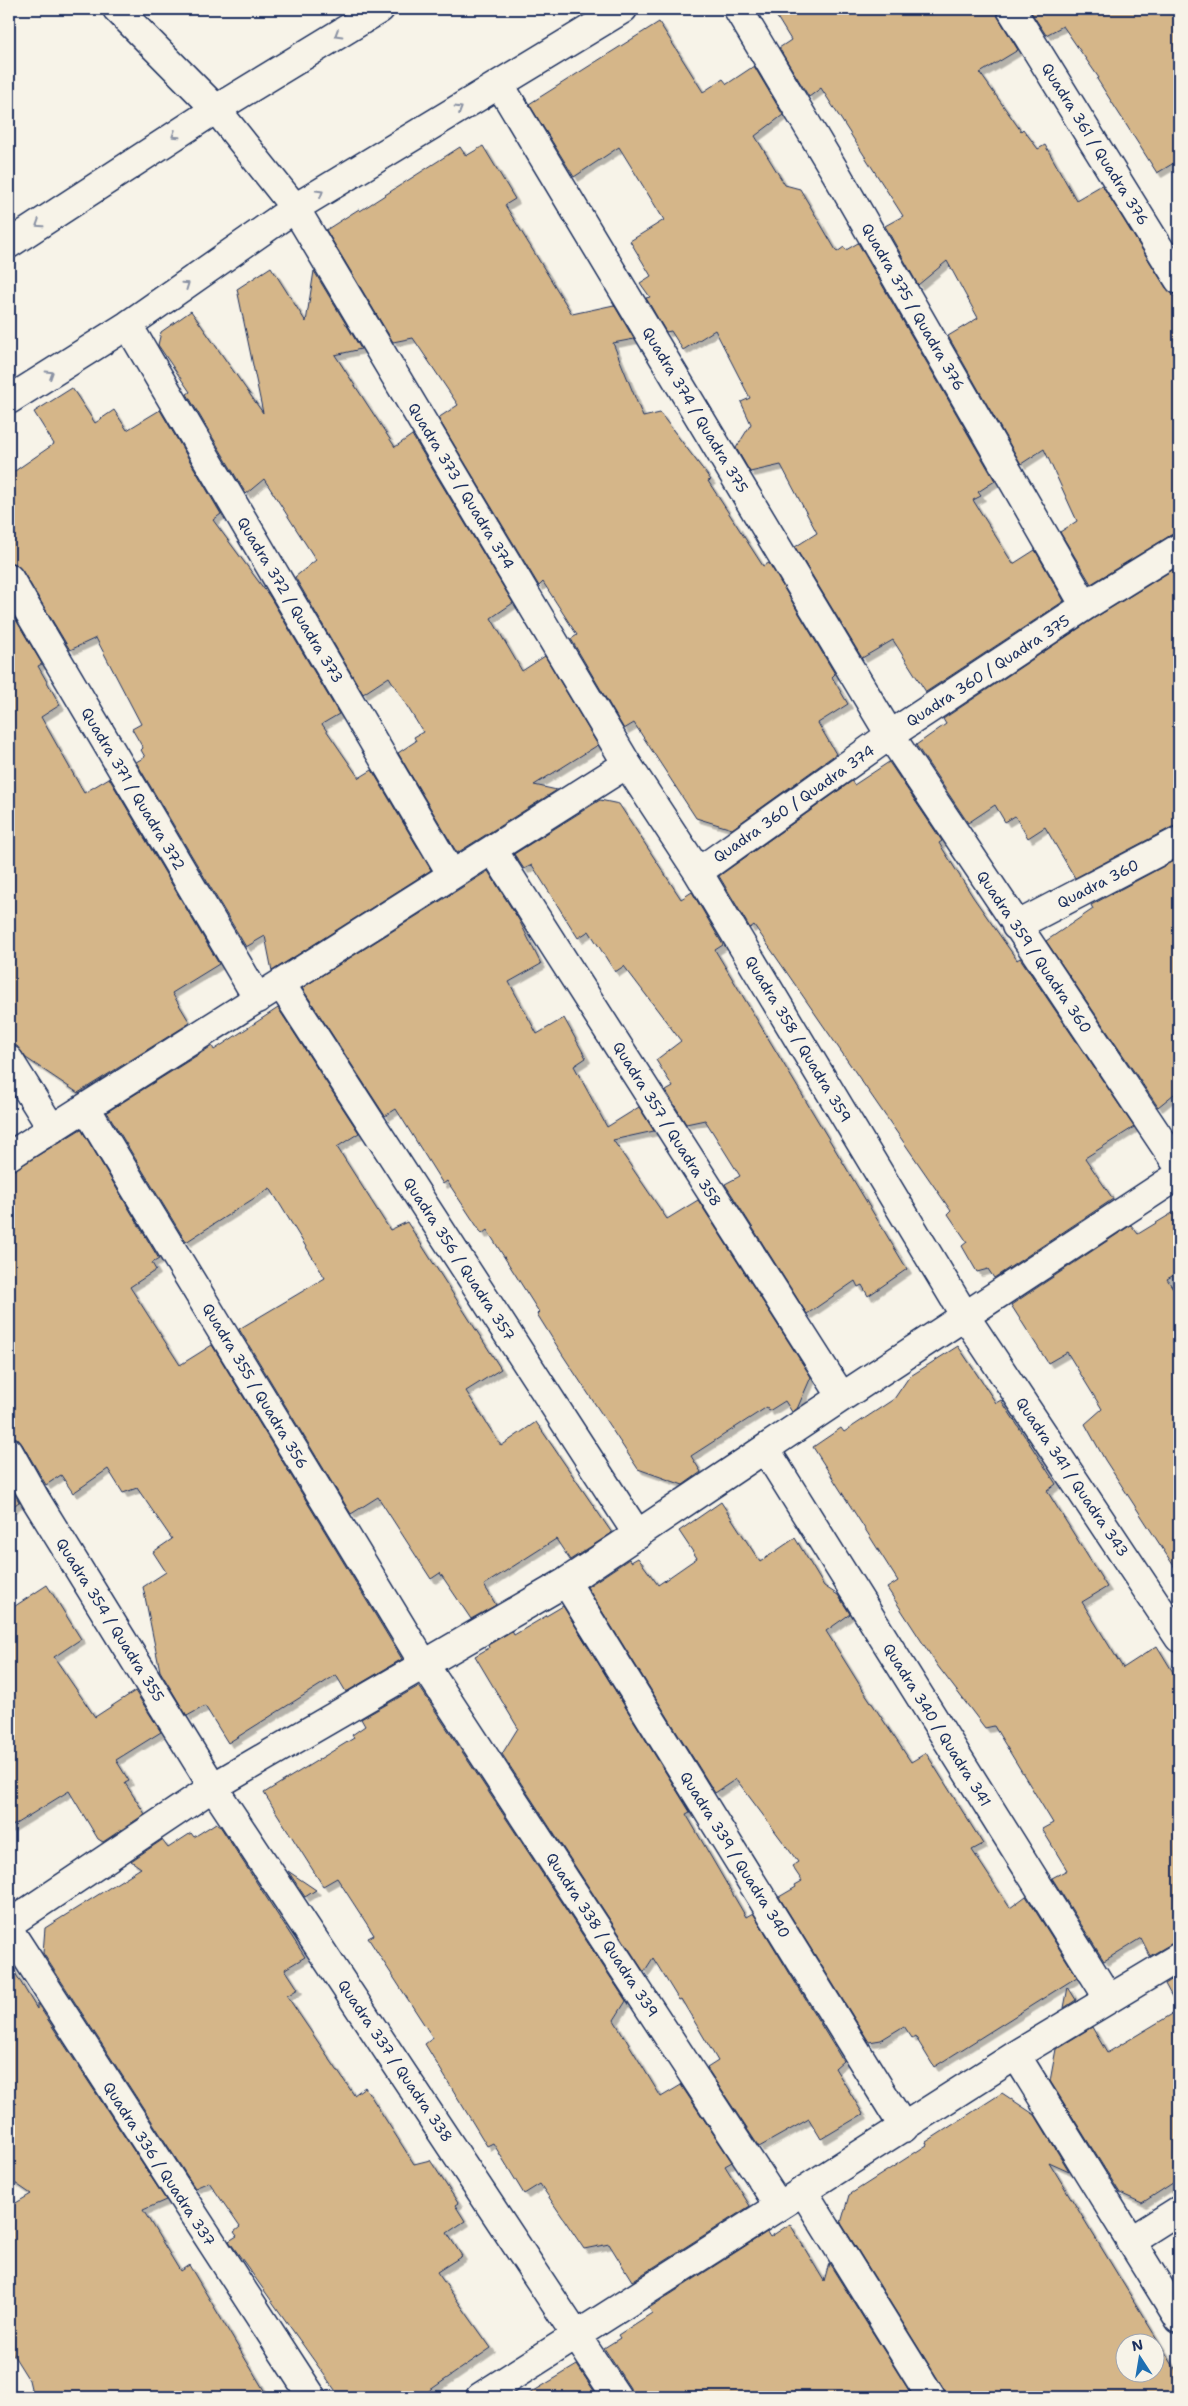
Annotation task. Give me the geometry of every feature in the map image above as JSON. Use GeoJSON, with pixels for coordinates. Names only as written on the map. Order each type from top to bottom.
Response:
{"type":"FeatureCollection","features":[{"type":"Feature","properties":{"kind":"street","name":"Quadra 373 / Quadra 374"},"geometry":{"type":"LineString","coordinates":[[117,9],[216,109],[295,208],[627,764]]}},
{"type":"Feature","properties":{"kind":"street"},"geometry":{"type":"LineString","coordinates":[[9,244],[216,109],[380,9]]}},
{"type":"Feature","properties":{"kind":"street"},"geometry":{"type":"LineString","coordinates":[[9,400],[128,325],[295,208],[623,9]]}},
{"type":"Feature","properties":{"kind":"street","name":"Quadra 375 / Quadra 376"},"geometry":{"type":"LineString","coordinates":[[738,9],[836,173],[1085,606]]}},
{"type":"Feature","properties":{"kind":"street","name":"Quadra 361 / Quadra 376"},"geometry":{"type":"LineString","coordinates":[[1011,9],[1179,280]]}},
{"type":"Feature","properties":{"kind":"street","name":"Quadra 374 / Quadra 375"},"geometry":{"type":"LineString","coordinates":[[500,85],[890,735]]}},
{"type":"Feature","properties":{"kind":"street","name":"Quadra 372 / Quadra 373"},"geometry":{"type":"LineString","coordinates":[[128,325],[452,875]]}},
{"type":"Feature","properties":{"kind":"street","name":"Quadra 360 / Quadra 375"},"geometry":{"type":"LineString","coordinates":[[890,735],[1085,606],[1179,548]]}},
{"type":"Feature","properties":{"kind":"street","name":"Quadra 371 / Quadra 372"},"geometry":{"type":"LineString","coordinates":[[9,578],[258,999]]}},
{"type":"Feature","properties":{"kind":"street","name":"Quadra 360 / Quadra 374"},"geometry":{"type":"LineString","coordinates":[[698,872],[890,735]]}},
{"type":"Feature","properties":{"kind":"street","name":"Quadra 359 / Quadra 360"},"geometry":{"type":"LineString","coordinates":[[890,735],[1179,1168]]}},
{"type":"Feature","properties":{"kind":"street"},"geometry":{"type":"LineString","coordinates":[[9,1156],[627,764]]}},
{"type":"Feature","properties":{"kind":"street","name":"Quadra 358 / Quadra 359"},"geometry":{"type":"LineString","coordinates":[[627,764],[698,872],[965,1316]]}},
{"type":"Feature","properties":{"kind":"street","name":"Quadra 360"},"geometry":{"type":"LineString","coordinates":[[1016,926],[1179,842]]}},
{"type":"Feature","properties":{"kind":"street","name":"Quadra 357 / Quadra 358"},"geometry":{"type":"LineString","coordinates":[[493,850],[842,1397]]}},
{"type":"Feature","properties":{"kind":"street","name":"Quadra 356 / Quadra 357"},"geometry":{"type":"LineString","coordinates":[[281,984],[638,1535]]}},
{"type":"Feature","properties":{"kind":"street"},"geometry":{"type":"LineString","coordinates":[[9,1060],[52,1129]]}},
{"type":"Feature","properties":{"kind":"street","name":"Quadra 355 / Quadra 356"},"geometry":{"type":"LineString","coordinates":[[86,1108],[424,1664]]}},
{"type":"Feature","properties":{"kind":"street"},"geometry":{"type":"LineString","coordinates":[[9,1924],[213,1787],[566,1582],[766,1450],[842,1397],[1179,1176]]}},
{"type":"Feature","properties":{"kind":"street","name":"Quadra 341 / Quadra 343"},"geometry":{"type":"LineString","coordinates":[[965,1316],[1179,1638]]}},
{"type":"Feature","properties":{"kind":"street","name":"Quadra 340 / Quadra 341"},"geometry":{"type":"LineString","coordinates":[[766,1450],[1110,1999]]}},
{"type":"Feature","properties":{"kind":"street","name":"Quadra 354 / Quadra 355"},"geometry":{"type":"LineString","coordinates":[[9,1452],[36,1500],[213,1787]]}},
{"type":"Feature","properties":{"kind":"street","name":"Quadra 339 / Quadra 340"},"geometry":{"type":"LineString","coordinates":[[566,1582],[904,2128]]}},
{"type":"Feature","properties":{"kind":"street","name":"Quadra 338 / Quadra 339"},"geometry":{"type":"LineString","coordinates":[[424,1664],[779,2206]]}},
{"type":"Feature","properties":{"kind":"street","name":"Quadra 337 / Quadra 338"},"geometry":{"type":"LineString","coordinates":[[213,1787],[578,2335],[617,2397]]}},
{"type":"Feature","properties":{"kind":"street","name":"Quadra 336 / Quadra 337"},"geometry":{"type":"LineString","coordinates":[[9,1930],[312,2397]]}},
{"type":"Feature","properties":{"kind":"street"},"geometry":{"type":"LineString","coordinates":[[480,2397],[1016,2055],[1179,1957]]}},
{"type":"Feature","properties":{"kind":"street"},"geometry":{"type":"LineString","coordinates":[[1016,2055],[1179,2319]]}},
{"type":"Feature","properties":{"kind":"street"},"geometry":{"type":"LineString","coordinates":[[803,2191],[931,2397]]}},
{"type":"Feature","properties":{"kind":"street"},"geometry":{"type":"LineString","coordinates":[[1130,2241],[1179,2210]]}},
{"type":"Feature","properties":{"kind":"building"},"geometry":{"type":"Polygon","coordinates":[[[772,9],[995,9],[1018,50],[980,73],[1021,131],[1023,129],[1038,149],[1045,145],[1076,200],[1102,185],[1166,288],[1171,293],[1179,296],[1179,532],[1091,584],[1060,532],[1077,521],[1044,449],[1021,464],[948,336],[978,318],[947,261],[918,285],[885,226],[903,216],[821,88],[809,97],[779,48],[791,40],[772,9]]]}},
{"type":"Feature","properties":{"kind":"building"},"geometry":{"type":"Polygon","coordinates":[[[1029,9],[1179,9],[1179,160],[1157,173],[1097,79],[1099,78],[1063,26],[1046,35],[1029,9]]]}},
{"type":"Feature","properties":{"kind":"building"},"geometry":{"type":"Polygon","coordinates":[[[659,22],[703,92],[723,79],[727,84],[754,66],[783,115],[755,136],[785,185],[800,189],[837,252],[844,247],[846,250],[858,243],[995,481],[978,492],[981,496],[973,500],[1013,564],[1035,550],[1064,601],[926,692],[893,640],[862,658],[795,547],[817,533],[781,465],[750,472],[736,448],[751,424],[741,402],[750,398],[715,330],[683,350],[671,331],[666,332],[646,298],[650,297],[640,283],[651,276],[630,241],[664,220],[619,147],[574,177],[529,104],[659,22]]]}},
{"type":"Feature","properties":{"kind":"building"},"geometry":{"type":"Polygon","coordinates":[[[483,146],[515,199],[505,205],[572,314],[614,305],[634,339],[613,343],[643,417],[660,413],[711,480],[708,481],[763,566],[769,563],[835,674],[832,677],[848,704],[818,723],[836,754],[732,829],[696,818],[634,723],[624,729],[571,639],[577,635],[543,582],[539,586],[438,418],[458,405],[413,338],[393,342],[326,230],[359,209],[360,211],[460,147],[466,156],[483,146]]]}},
{"type":"Feature","properties":{"kind":"building"},"geometry":{"type":"Polygon","coordinates":[[[271,267],[306,322],[314,271],[361,349],[335,355],[395,447],[412,435],[513,603],[491,618],[522,671],[545,656],[598,745],[534,785],[557,790],[457,853],[398,753],[416,741],[414,737],[423,732],[389,677],[363,694],[295,577],[316,560],[264,479],[246,494],[187,394],[190,392],[158,345],[161,332],[191,311],[263,413],[237,289],[271,267]]]}},
{"type":"Feature","properties":{"kind":"building"},"geometry":{"type":"Polygon","coordinates":[[[72,388],[95,423],[114,410],[127,430],[160,410],[221,514],[213,520],[270,597],[339,714],[322,724],[359,778],[372,770],[431,870],[272,971],[265,936],[246,947],[136,762],[145,757],[141,750],[143,748],[132,729],[141,724],[96,638],[70,650],[22,570],[16,564],[9,562],[9,475],[54,444],[34,412],[72,388]]]}},
{"type":"Feature","properties":{"kind":"building"},"geometry":{"type":"Polygon","coordinates":[[[1179,566],[1179,825],[1075,878],[1045,827],[1028,838],[1015,816],[1005,822],[995,805],[968,823],[916,745],[946,724],[943,719],[1093,619],[1179,566]]]}},
{"type":"Feature","properties":{"kind":"building"},"geometry":{"type":"Polygon","coordinates":[[[9,608],[42,664],[38,666],[60,705],[41,717],[84,793],[109,778],[219,964],[172,993],[190,1023],[78,1093],[26,1058],[17,1046],[9,1044],[9,608]]]}},
{"type":"Feature","properties":{"kind":"building"},"geometry":{"type":"Polygon","coordinates":[[[889,762],[942,841],[939,843],[973,897],[1017,960],[1020,958],[1134,1127],[1085,1158],[1113,1199],[994,1278],[988,1269],[977,1272],[962,1246],[967,1242],[948,1214],[951,1211],[754,925],[750,928],[719,876],[852,781],[854,785],[889,762]]]}},
{"type":"Feature","properties":{"kind":"building"},"geometry":{"type":"Polygon","coordinates":[[[600,800],[619,804],[681,899],[692,892],[723,945],[715,950],[907,1269],[868,1296],[862,1285],[858,1287],[855,1281],[807,1314],[725,1184],[740,1176],[705,1120],[686,1124],[666,1091],[673,1087],[656,1060],[681,1041],[624,966],[615,972],[589,931],[578,938],[532,865],[524,869],[514,854],[600,800]]]}},
{"type":"Feature","properties":{"kind":"building"},"geometry":{"type":"Polygon","coordinates":[[[1179,858],[1179,1090],[1158,1107],[1046,941],[1093,909],[1091,905],[1179,858]]]}},
{"type":"Feature","properties":{"kind":"building"},"geometry":{"type":"Polygon","coordinates":[[[488,871],[519,920],[541,964],[509,982],[537,1034],[564,1018],[586,1058],[574,1066],[607,1127],[639,1107],[654,1131],[613,1140],[667,1219],[698,1200],[811,1377],[797,1409],[792,1412],[785,1401],[769,1411],[767,1407],[691,1456],[701,1472],[683,1485],[638,1469],[562,1354],[537,1314],[539,1312],[487,1230],[482,1234],[447,1181],[443,1184],[396,1109],[385,1116],[302,988],[488,871]]]}},
{"type":"Feature","properties":{"kind":"building"},"geometry":{"type":"Polygon","coordinates":[[[278,1008],[359,1133],[337,1147],[390,1230],[407,1222],[501,1369],[466,1391],[501,1446],[536,1422],[612,1533],[570,1560],[556,1539],[484,1585],[496,1605],[471,1619],[440,1573],[431,1579],[378,1497],[351,1514],[239,1329],[325,1278],[270,1188],[186,1242],[107,1112],[212,1046],[214,1050],[278,1008]]]}},
{"type":"Feature","properties":{"kind":"building"},"geometry":{"type":"Polygon","coordinates":[[[81,1129],[159,1259],[152,1263],[156,1270],[130,1287],[180,1365],[212,1345],[402,1659],[346,1692],[336,1675],[228,1743],[205,1706],[187,1716],[160,1671],[143,1587],[166,1572],[153,1552],[172,1539],[137,1488],[123,1493],[108,1469],[73,1493],[61,1475],[46,1485],[22,1444],[17,1438],[9,1436],[9,1173],[81,1129]]]}},
{"type":"Feature","properties":{"kind":"building"},"geometry":{"type":"Polygon","coordinates":[[[1179,1209],[1179,1272],[1167,1279],[1179,1297],[1179,1574],[1105,1460],[1085,1424],[1102,1409],[1067,1352],[1048,1363],[1011,1305],[1131,1225],[1138,1234],[1179,1209]]]}},
{"type":"Feature","properties":{"kind":"building"},"geometry":{"type":"Polygon","coordinates":[[[958,1346],[996,1403],[1001,1400],[1056,1484],[1047,1491],[1107,1587],[1082,1602],[1123,1668],[1157,1646],[1179,1682],[1179,1941],[1150,1956],[1141,1938],[1104,1961],[1052,1878],[1067,1870],[1042,1829],[1053,1823],[994,1726],[985,1728],[937,1665],[887,1588],[898,1581],[813,1447],[841,1428],[844,1432],[894,1399],[909,1377],[958,1346]]]}},
{"type":"Feature","properties":{"kind":"building"},"geometry":{"type":"Polygon","coordinates":[[[9,1483],[19,1502],[9,1509],[9,1483]]]}},
{"type":"Feature","properties":{"kind":"building"},"geometry":{"type":"Polygon","coordinates":[[[721,1502],[760,1562],[795,1538],[824,1586],[838,1595],[850,1614],[826,1631],[861,1687],[911,1762],[926,1753],[983,1844],[972,1850],[1010,1908],[1026,1896],[1077,1977],[934,2067],[915,2036],[912,2038],[904,2026],[881,2040],[869,2042],[779,1897],[802,1881],[792,1866],[798,1862],[736,1779],[715,1793],[587,1587],[629,1559],[631,1562],[638,1558],[658,1585],[697,1558],[679,1531],[721,1502]]]}},
{"type":"Feature","properties":{"kind":"building"},"geometry":{"type":"Polygon","coordinates":[[[47,1585],[81,1639],[54,1657],[95,1717],[135,1691],[161,1732],[116,1760],[129,1781],[125,1783],[145,1814],[103,1842],[98,1839],[69,1791],[9,1828],[9,1610],[47,1585]]]}},
{"type":"Feature","properties":{"kind":"building"},"geometry":{"type":"Polygon","coordinates":[[[563,1606],[690,1812],[686,1814],[746,1917],[753,1913],[843,2061],[835,2068],[863,2114],[821,2139],[809,2119],[759,2147],[707,2068],[718,2061],[681,1999],[679,2000],[653,1958],[644,1972],[502,1754],[518,1728],[475,1656],[489,1648],[488,1645],[512,1631],[514,1635],[563,1606]]]}},
{"type":"Feature","properties":{"kind":"building"},"geometry":{"type":"Polygon","coordinates":[[[419,1686],[626,2001],[614,2020],[661,2097],[681,2085],[732,2162],[725,2166],[750,2206],[632,2281],[609,2244],[584,2249],[540,2184],[524,2194],[493,2143],[487,2146],[425,2044],[433,2038],[368,1938],[374,1935],[337,1878],[323,1886],[264,1793],[354,1738],[352,1735],[365,1726],[361,1719],[419,1686]]]}},
{"type":"Feature","properties":{"kind":"building"},"geometry":{"type":"Polygon","coordinates":[[[216,1823],[220,1826],[305,1957],[285,1969],[298,1989],[287,1996],[354,2095],[365,2087],[414,2164],[430,2160],[458,2203],[455,2205],[465,2221],[447,2233],[462,2256],[437,2272],[491,2348],[420,2397],[340,2397],[229,2241],[237,2236],[234,2232],[240,2227],[209,2182],[195,2188],[43,1953],[45,1928],[141,1868],[131,1861],[162,1840],[168,1848],[191,1833],[194,1837],[216,1823]]]}},
{"type":"Feature","properties":{"kind":"building"},"geometry":{"type":"Polygon","coordinates":[[[288,1871],[316,1890],[305,1897],[288,1871]]]}},
{"type":"Feature","properties":{"kind":"building"},"geometry":{"type":"Polygon","coordinates":[[[9,1963],[37,2009],[37,2003],[166,2200],[143,2210],[180,2271],[189,2265],[268,2397],[33,2397],[29,2380],[9,2348],[9,2207],[31,2194],[9,2179],[9,1963]]]}},
{"type":"Feature","properties":{"kind":"building"},"geometry":{"type":"Polygon","coordinates":[[[1179,1975],[1179,2010],[1165,1984],[1179,1975]]]}},
{"type":"Feature","properties":{"kind":"building"},"geometry":{"type":"Polygon","coordinates":[[[1068,1987],[1076,2000],[1064,2008],[1068,1987]]]}},
{"type":"Feature","properties":{"kind":"building"},"geometry":{"type":"Polygon","coordinates":[[[1179,2010],[1179,2179],[1142,2203],[1120,2193],[1050,2081],[1056,2049],[1092,2027],[1107,2053],[1179,2010]]]}},
{"type":"Feature","properties":{"kind":"building"},"geometry":{"type":"Polygon","coordinates":[[[1002,2093],[1035,2115],[1069,2171],[1049,2162],[1154,2334],[1116,2334],[1116,2384],[1166,2384],[1166,2354],[1179,2375],[1179,2397],[946,2397],[944,2389],[841,2223],[849,2195],[927,2145],[926,2142],[1002,2093]]]}},
{"type":"Feature","properties":{"kind":"building"},"geometry":{"type":"Polygon","coordinates":[[[790,2224],[824,2281],[829,2263],[913,2397],[632,2397],[630,2388],[604,2348],[620,2338],[618,2335],[652,2313],[649,2308],[767,2232],[770,2237],[790,2224]]]}},
{"type":"Feature","properties":{"kind":"building"},"geometry":{"type":"Polygon","coordinates":[[[577,2365],[598,2397],[524,2397],[577,2365]]]}}]}
